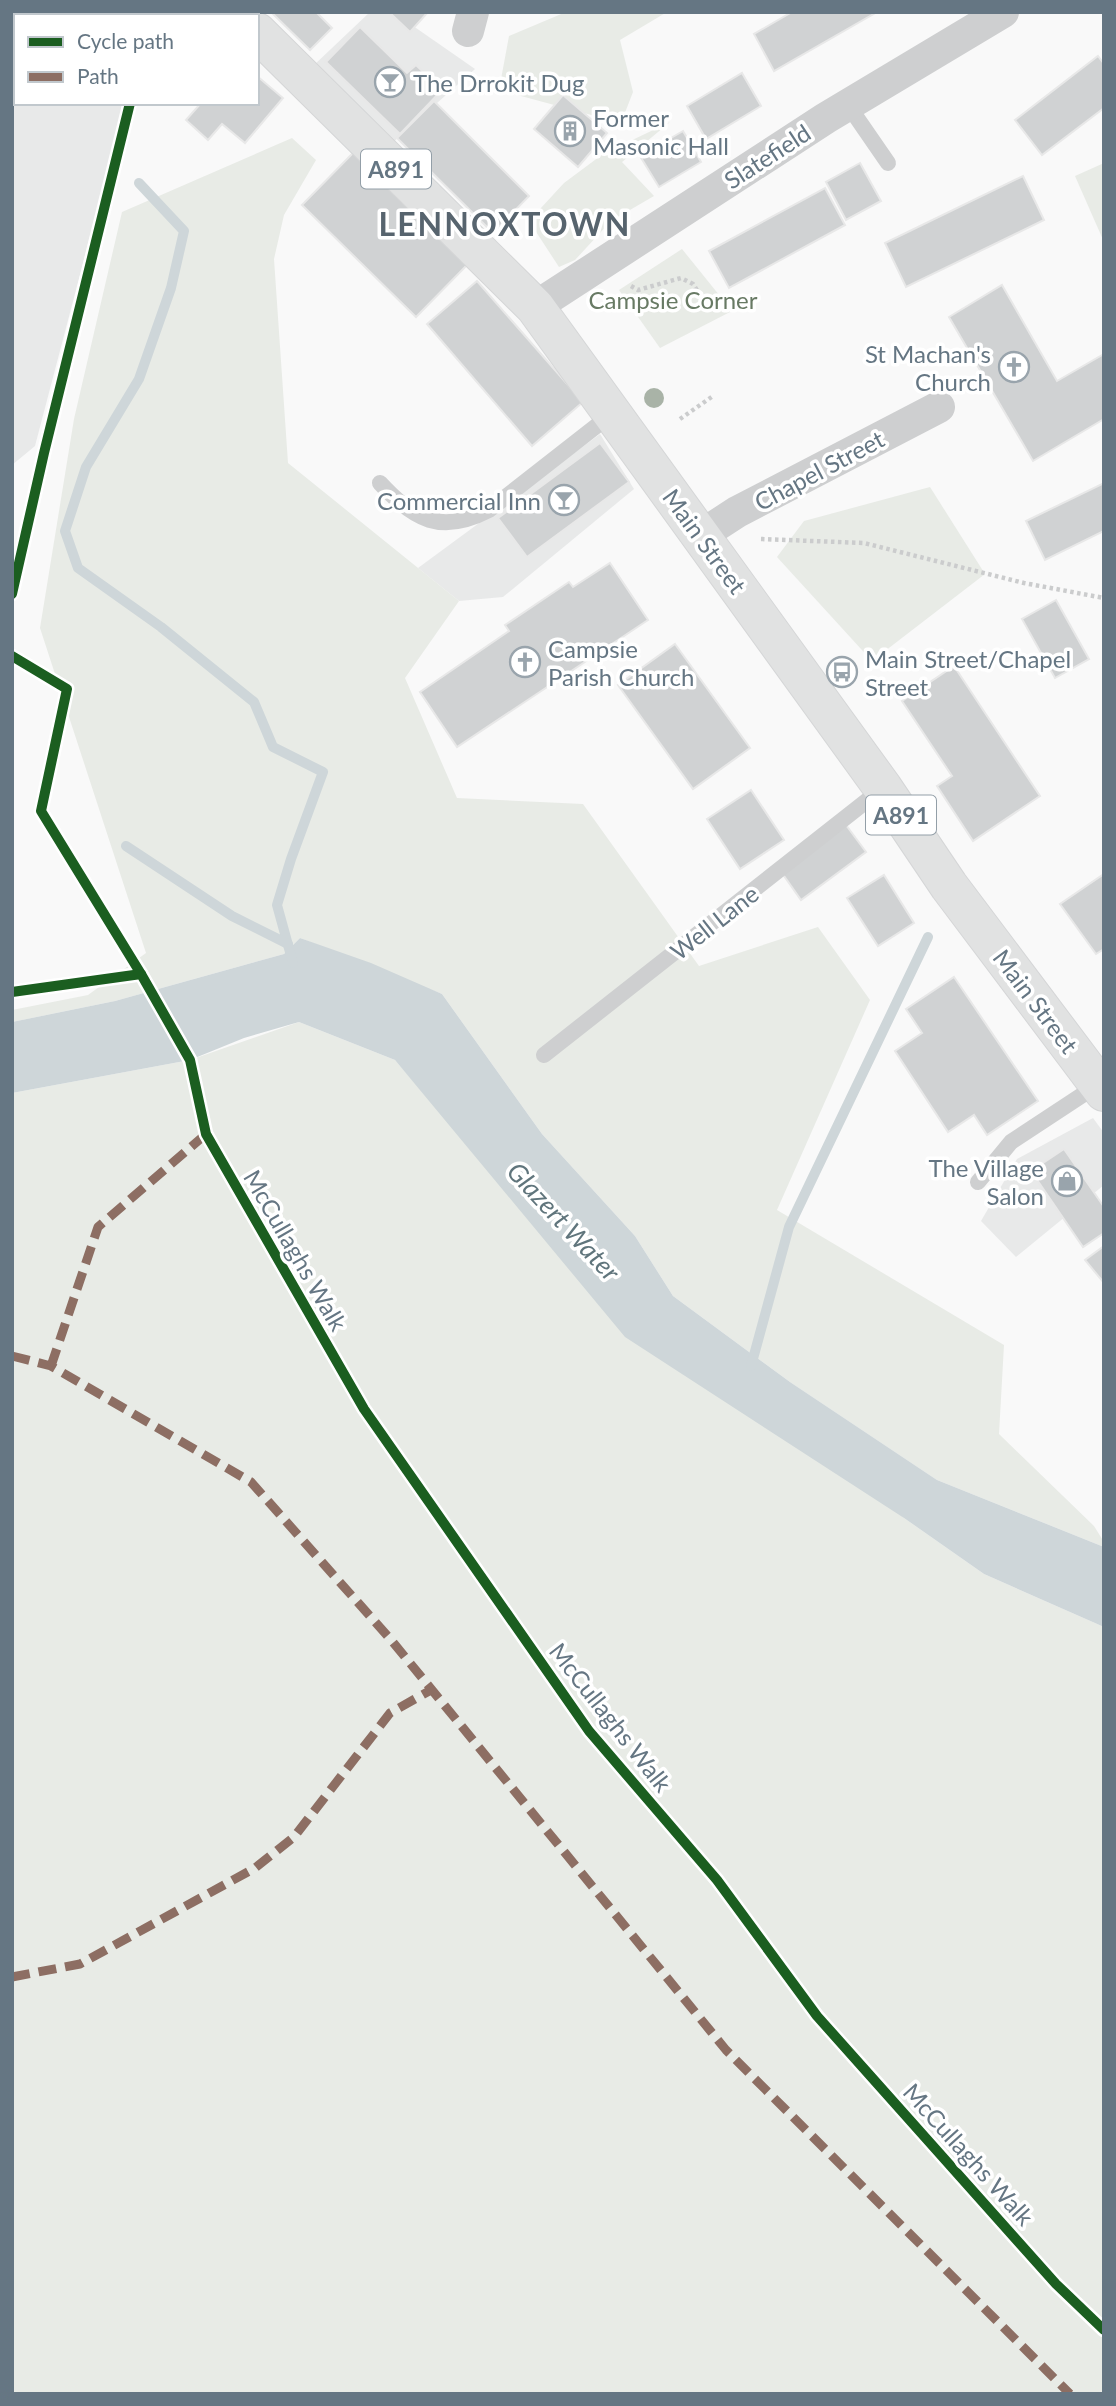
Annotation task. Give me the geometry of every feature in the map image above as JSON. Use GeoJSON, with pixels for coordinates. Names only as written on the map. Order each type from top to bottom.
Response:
{"type":"FeatureCollection","features":[{"type":"Feature","properties":{"kind":"main road","name":"Main Street"},"geometry":{"type":"LineString","coordinates":[[259,34],[535,307],[883,788],[949,886],[1101,1088]]}},
{"type":"Feature","properties":{"kind":"street","name":"Slatefield"},"geometry":{"type":"LineString","coordinates":[[535,307],[848,105],[1003,12]]}},
{"type":"Feature","properties":{"kind":"street","name":"Chapel Street"},"geometry":{"type":"LineString","coordinates":[[701,536],[737,512],[939,407]]}},
{"type":"Feature","properties":{"kind":"lane"},"geometry":{"type":"LineString","coordinates":[[848,105],[888,163]]}},
{"type":"Feature","properties":{"kind":"lane"},"geometry":{"type":"LineString","coordinates":[[380,483],[400,505],[424,519],[450,522],[469,520],[489,510],[613,413]]}},
{"type":"Feature","properties":{"kind":"lane","name":"Well Lane"},"geometry":{"type":"LineString","coordinates":[[544,1055],[883,788]]}},
{"type":"Feature","properties":{"kind":"lane"},"geometry":{"type":"LineString","coordinates":[[978,1182],[1011,1142],[1101,1088]]}},
{"type":"Feature","properties":{"kind":"path"},"geometry":{"type":"LineString","coordinates":[[627,285],[638,290],[681,278],[693,284],[703,300]]}},
{"type":"Feature","properties":{"kind":"path"},"geometry":{"type":"LineString","coordinates":[[680,419],[713,396]]}},
{"type":"Feature","properties":{"kind":"path"},"geometry":{"type":"LineString","coordinates":[[759,539],[864,543],[1024,583],[1104,598]]}},
{"type":"Feature","properties":{"kind":"shaded area"},"geometry":{"type":"Polygon","coordinates":[[[12,12],[153,12],[14,14],[14,105],[124,105],[35,446],[12,465],[12,12]]]}},
{"type":"Feature","properties":{"kind":"shaded area"},"geometry":{"type":"Polygon","coordinates":[[[370,12],[393,12],[475,69],[389,146],[312,67],[370,12]]]}},
{"type":"Feature","properties":{"kind":"shaded area"},"geometry":{"type":"Polygon","coordinates":[[[600,434],[634,489],[503,597],[459,601],[418,568],[600,434]]]}},
{"type":"Feature","properties":{"kind":"shaded area"},"geometry":{"type":"Polygon","coordinates":[[[1093,1118],[1104,1133],[1104,1185],[1016,1257],[981,1221],[1017,1159],[1093,1118]]]}},
{"type":"Feature","properties":{"kind":"green space"},"geometry":{"type":"Polygon","coordinates":[[[566,12],[667,12],[620,40],[633,92],[621,123],[499,90],[509,36],[566,12]]]}},
{"type":"Feature","properties":{"kind":"green space"},"geometry":{"type":"Polygon","coordinates":[[[670,122],[622,162],[654,196],[611,221],[575,260],[559,267],[529,221],[564,183],[603,154],[670,122]]]}},
{"type":"Feature","properties":{"kind":"green space"},"geometry":{"type":"Polygon","coordinates":[[[292,138],[316,160],[284,215],[274,259],[288,463],[459,601],[405,678],[457,798],[583,804],[699,966],[818,927],[870,1000],[777,1210],[1004,1345],[999,1434],[1094,1526],[1104,1542],[1104,1547],[937,1480],[790,1382],[673,1296],[635,1236],[542,1134],[442,994],[300,938],[284,954],[115,1001],[12,1022],[12,1010],[88,995],[146,953],[40,628],[74,419],[122,212],[292,138]]]}},
{"type":"Feature","properties":{"kind":"green space"},"geometry":{"type":"Polygon","coordinates":[[[1104,163],[1104,242],[1075,176],[1104,163]]]}},
{"type":"Feature","properties":{"kind":"green space","name":"Campsie Corner"},"geometry":{"type":"Polygon","coordinates":[[[682,249],[732,311],[660,348],[619,290],[682,249]]]}},
{"type":"Feature","properties":{"kind":"green space"},"geometry":{"type":"Polygon","coordinates":[[[930,487],[985,574],[872,661],[777,557],[804,521],[930,487]]]}},
{"type":"Feature","properties":{"kind":"green space"},"geometry":{"type":"Polygon","coordinates":[[[299,1022],[395,1060],[445,1118],[904,1518],[984,1574],[1104,1627],[1104,2394],[12,2394],[12,1093],[190,1060],[299,1022]]]}},
{"type":"Feature","properties":{"kind":"water","name":"Glazert Water"},"geometry":{"type":"Polygon","coordinates":[[[300,938],[371,963],[442,994],[542,1134],[635,1236],[673,1296],[790,1382],[937,1480],[1104,1547],[1104,1627],[984,1574],[904,1518],[625,1337],[395,1060],[299,1022],[244,1038],[190,1060],[12,1093],[12,1022],[115,1001],[284,954],[300,938]]]}},
{"type":"Feature","properties":{"kind":"building"},"geometry":{"type":"Polygon","coordinates":[[[271,12],[316,12],[332,28],[310,50],[271,12]]]}},
{"type":"Feature","properties":{"kind":"building"},"geometry":{"type":"Polygon","coordinates":[[[389,12],[428,12],[410,32],[389,12]]]}},
{"type":"Feature","properties":{"kind":"building"},"geometry":{"type":"Polygon","coordinates":[[[792,12],[877,12],[774,71],[754,34],[792,12]]]}},
{"type":"Feature","properties":{"kind":"building","name":"The Drrokit Dug"},"geometry":{"type":"Polygon","coordinates":[[[360,27],[407,73],[416,65],[442,90],[400,134],[326,62],[360,27]]]}},
{"type":"Feature","properties":{"kind":"building"},"geometry":{"type":"Polygon","coordinates":[[[1098,56],[1104,64],[1104,108],[1042,155],[1015,120],[1098,56]]]}},
{"type":"Feature","properties":{"kind":"building"},"geometry":{"type":"Polygon","coordinates":[[[742,73],[761,106],[706,139],[687,106],[742,73]]]}},
{"type":"Feature","properties":{"kind":"building"},"geometry":{"type":"Polygon","coordinates":[[[259,78],[283,98],[245,143],[222,124],[208,140],[186,120],[199,105],[259,105],[259,78]]]}},
{"type":"Feature","properties":{"kind":"building","name":"Former Masonic Hall"},"geometry":{"type":"Polygon","coordinates":[[[563,95],[607,133],[578,167],[534,129],[563,95]]]}},
{"type":"Feature","properties":{"kind":"building"},"geometry":{"type":"Polygon","coordinates":[[[434,101],[529,196],[493,233],[397,138],[434,101]]]}},
{"type":"Feature","properties":{"kind":"building"},"geometry":{"type":"Polygon","coordinates":[[[683,131],[701,162],[659,187],[640,156],[683,131]]]}},
{"type":"Feature","properties":{"kind":"building"},"geometry":{"type":"Polygon","coordinates":[[[354,152],[468,264],[416,317],[302,205],[354,152]]]}},
{"type":"Feature","properties":{"kind":"building"},"geometry":{"type":"Polygon","coordinates":[[[860,163],[881,201],[846,220],[826,182],[860,163]]]}},
{"type":"Feature","properties":{"kind":"building"},"geometry":{"type":"Polygon","coordinates":[[[1023,176],[1044,220],[906,287],[885,243],[1023,176]]]}},
{"type":"Feature","properties":{"kind":"building"},"geometry":{"type":"Polygon","coordinates":[[[825,188],[845,225],[729,288],[709,251],[825,188]]]}},
{"type":"Feature","properties":{"kind":"building"},"geometry":{"type":"Polygon","coordinates":[[[477,281],[583,402],[532,446],[427,324],[477,281]]]}},
{"type":"Feature","properties":{"kind":"building","name":"St Machan's Church"},"geometry":{"type":"Polygon","coordinates":[[[1002,285],[1057,381],[1104,354],[1104,419],[1033,461],[949,317],[1002,285]]]}},
{"type":"Feature","properties":{"kind":"building","name":"Commercial Inn"},"geometry":{"type":"Polygon","coordinates":[[[600,443],[629,482],[527,557],[498,518],[600,443]]]}},
{"type":"Feature","properties":{"kind":"building"},"geometry":{"type":"Polygon","coordinates":[[[1104,483],[1104,531],[1045,560],[1026,521],[1104,483]]]}},
{"type":"Feature","properties":{"kind":"building","name":"Campsie Parish Church"},"geometry":{"type":"Polygon","coordinates":[[[610,563],[648,620],[457,747],[420,692],[509,631],[505,625],[569,582],[573,587],[610,563]]]}},
{"type":"Feature","properties":{"kind":"building"},"geometry":{"type":"Polygon","coordinates":[[[1056,600],[1089,659],[1055,678],[1022,619],[1056,600]]]}},
{"type":"Feature","properties":{"kind":"building"},"geometry":{"type":"Polygon","coordinates":[[[675,644],[750,748],[693,789],[618,685],[675,644]]]}},
{"type":"Feature","properties":{"kind":"building"},"geometry":{"type":"Polygon","coordinates":[[[954,666],[1040,796],[973,841],[937,786],[952,776],[902,701],[954,666]]]}},
{"type":"Feature","properties":{"kind":"building"},"geometry":{"type":"Polygon","coordinates":[[[751,790],[784,840],[740,869],[707,819],[751,790]]]}},
{"type":"Feature","properties":{"kind":"building"},"geometry":{"type":"Polygon","coordinates":[[[846,825],[866,852],[801,900],[782,873],[846,825]]]}},
{"type":"Feature","properties":{"kind":"building"},"geometry":{"type":"Polygon","coordinates":[[[1104,874],[1104,949],[1096,954],[1060,904],[1104,874]]]}},
{"type":"Feature","properties":{"kind":"building"},"geometry":{"type":"Polygon","coordinates":[[[884,875],[914,923],[878,946],[847,898],[884,875]]]}},
{"type":"Feature","properties":{"kind":"building"},"geometry":{"type":"Polygon","coordinates":[[[954,977],[1038,1101],[987,1135],[974,1115],[948,1132],[895,1051],[922,1033],[906,1009],[954,977]]]}},
{"type":"Feature","properties":{"kind":"building"},"geometry":{"type":"Polygon","coordinates":[[[1064,1149],[1104,1207],[1104,1233],[1083,1247],[1031,1171],[1064,1149]]]}},
{"type":"Feature","properties":{"kind":"building"},"geometry":{"type":"Polygon","coordinates":[[[1104,1246],[1104,1283],[1085,1260],[1104,1246]]]}},
{"type":"Feature","properties":{"kind":"waterway"},"geometry":{"type":"LineString","coordinates":[[139,183],[184,231],[171,288],[139,379],[86,467],[65,531],[78,568],[161,627],[254,702],[273,747],[323,772],[277,905],[293,963]]}},
{"type":"Feature","properties":{"kind":"waterway"},"geometry":{"type":"LineString","coordinates":[[126,846],[232,916],[288,944]]}},
{"type":"Feature","properties":{"kind":"waterway"},"geometry":{"type":"LineString","coordinates":[[751,1366],[789,1227],[928,937]]}},
{"type":"Feature","properties":{"kind":"marked path"},"geometry":{"type":"LineString","coordinates":[[51,1366],[98,1227],[206,1134]]}},
{"type":"Feature","properties":{"kind":"marked path"},"geometry":{"type":"LineString","coordinates":[[12,1356],[51,1366],[251,1482],[392,1641],[726,2050],[1070,2394]]}},
{"type":"Feature","properties":{"kind":"marked path"},"geometry":{"type":"LineString","coordinates":[[12,1977],[80,1964],[255,1868],[294,1837],[390,1713],[431,1690]]}},
{"type":"Feature","properties":{"kind":"cycle path"},"geometry":{"type":"LineString","coordinates":[[12,594],[130,105]]}},
{"type":"Feature","properties":{"kind":"cycle path"},"geometry":{"type":"LineString","coordinates":[[12,656],[67,689],[41,811],[141,974]]}},
{"type":"Feature","properties":{"kind":"cycle path","name":"McCullaghs Walk"},"geometry":{"type":"LineString","coordinates":[[12,992],[141,974],[190,1060],[206,1134],[364,1409],[589,1731],[717,1880],[817,2016],[1056,2284],[1104,2330]]}},
{"type":"Feature","properties":{"kind":"place","name":"The Drrokit Dug"},"geometry":{"type":"Point","coordinates":[390,82]}},
{"type":"Feature","properties":{"kind":"place","name":"Former Masonic Hall"},"geometry":{"type":"Point","coordinates":[570,131]}},
{"type":"Feature","properties":{"kind":"place","name":"St Machan's Church"},"geometry":{"type":"Point","coordinates":[1014,367]}},
{"type":"Feature","properties":{"kind":"place","name":"Commercial Inn"},"geometry":{"type":"Point","coordinates":[564,500]}},
{"type":"Feature","properties":{"kind":"place","name":"Campsie Parish Church"},"geometry":{"type":"Point","coordinates":[525,662]}},
{"type":"Feature","properties":{"kind":"place","name":"Main Street/Chapel Street"},"geometry":{"type":"Point","coordinates":[842,672]}},
{"type":"Feature","properties":{"kind":"place","name":"The Village Salon"},"geometry":{"type":"Point","coordinates":[1067,1181]}},
{"type":"Feature","properties":{"kind":"district","name":"LENNOXTOWN"},"geometry":{"type":"Point","coordinates":[505,223]}}]}
